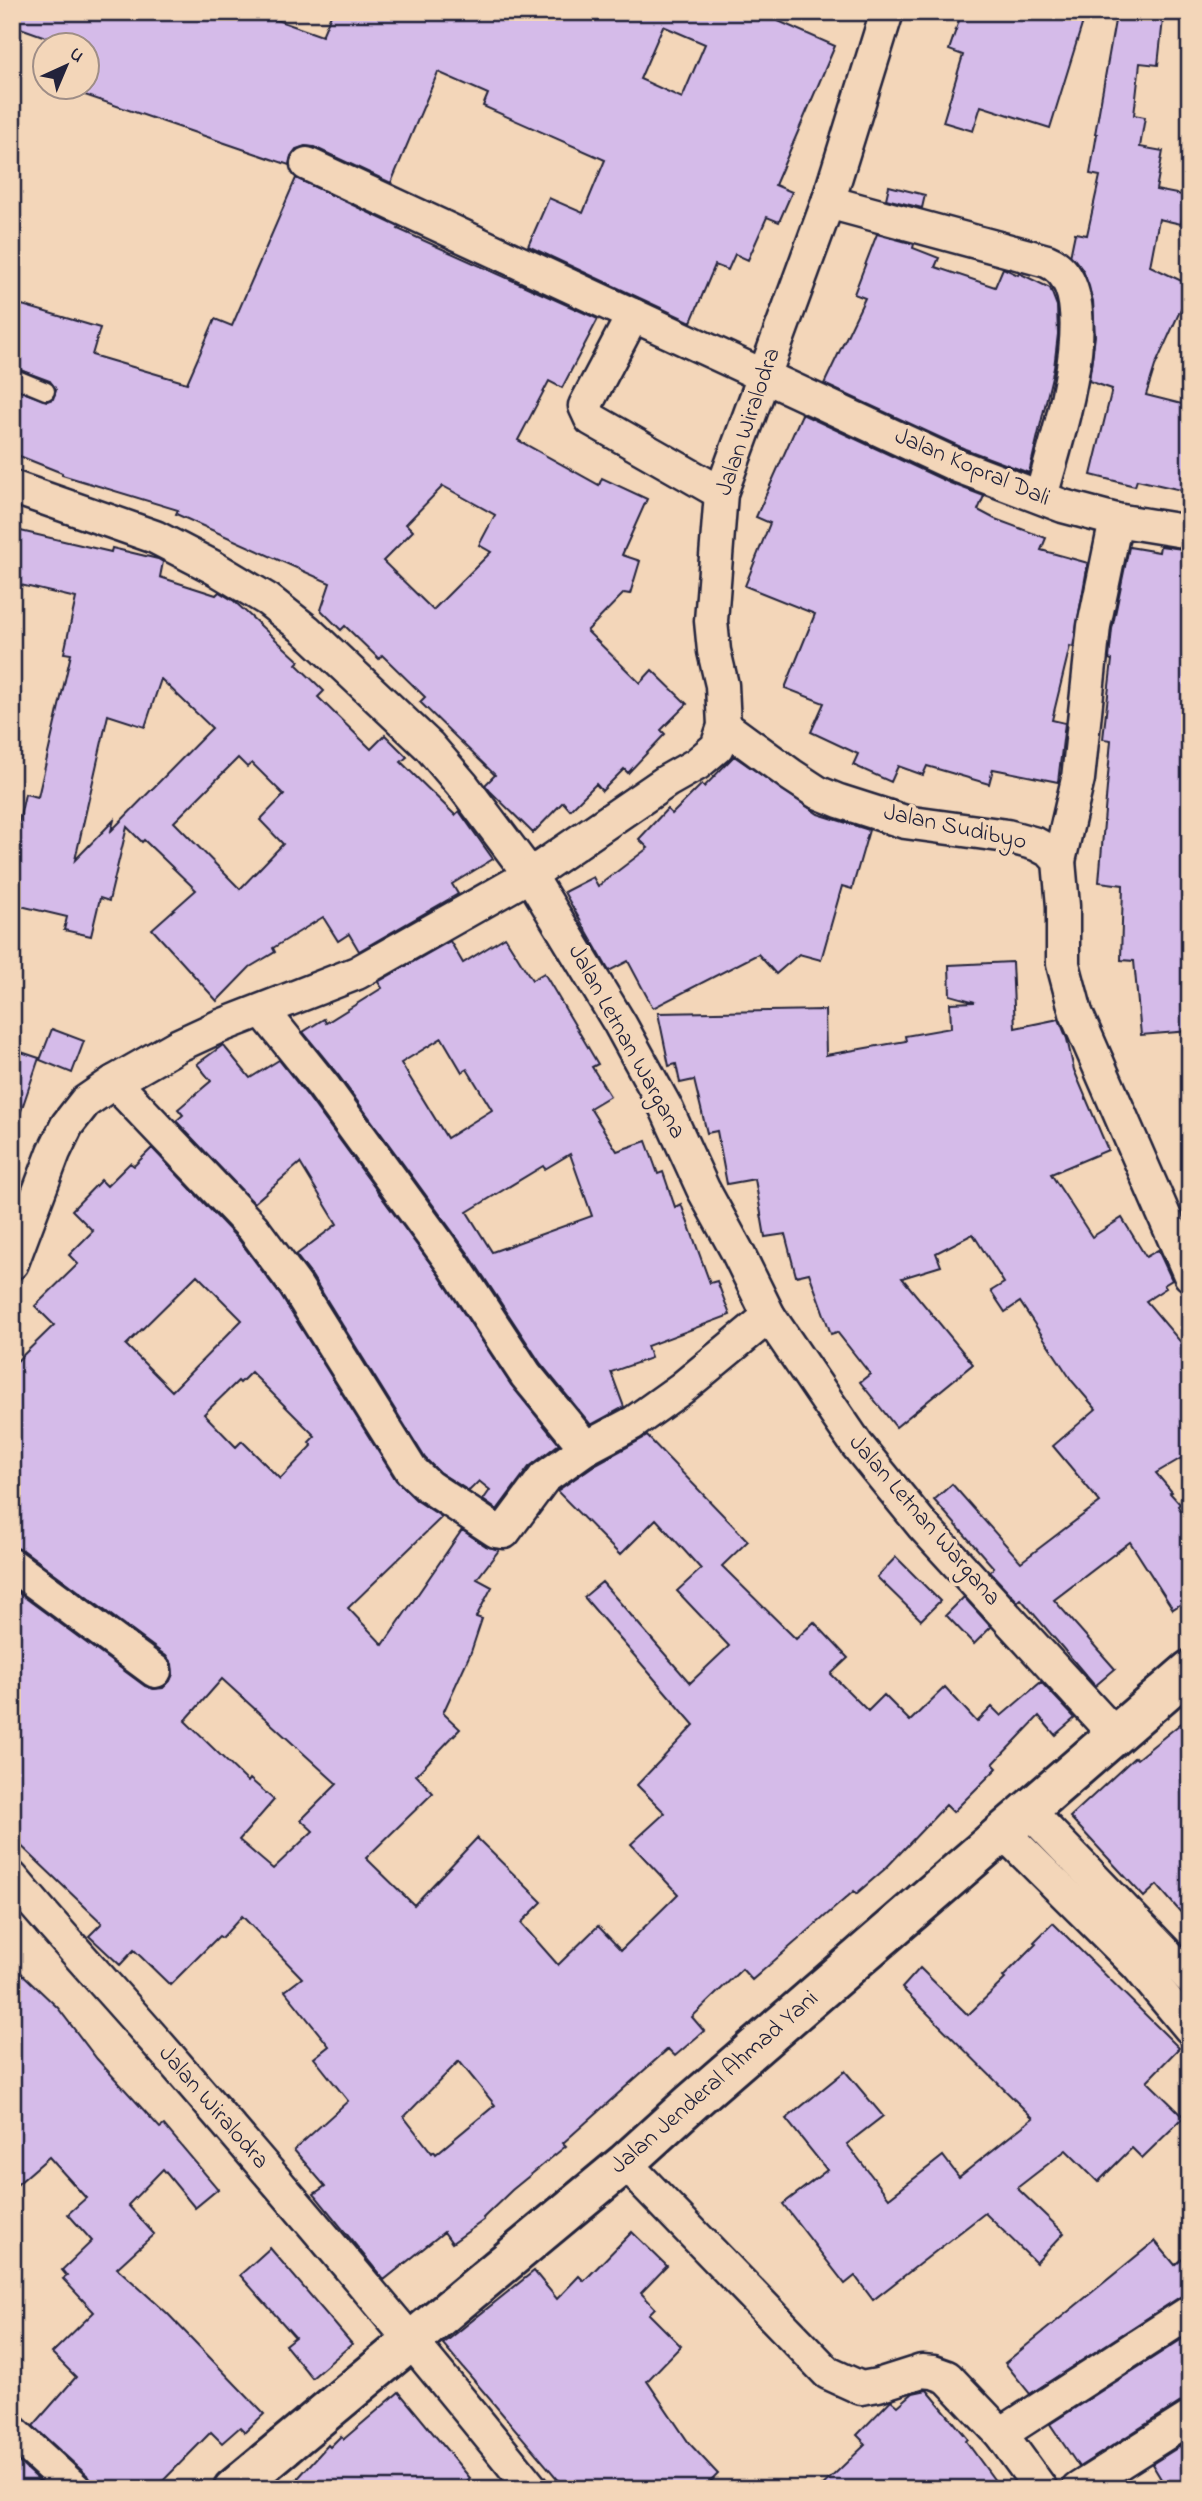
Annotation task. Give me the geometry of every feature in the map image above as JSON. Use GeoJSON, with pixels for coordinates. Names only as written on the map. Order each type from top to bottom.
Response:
{"type":"FeatureCollection","features":[{"type":"Feature","properties":{"kind":"main road","name":"Jalan Jenderal Ahmad Yani"},"geometry":{"type":"LineString","coordinates":[[233,2489],[625,2163],[1190,1670]]}},
{"type":"Feature","properties":{"kind":"street","name":"Jalan Wiralodra"},"geometry":{"type":"LineString","coordinates":[[724,726],[722,685],[714,651],[711,621],[721,493],[828,202],[887,12]]}},
{"type":"Feature","properties":{"kind":"street","name":"Jalan Kopral Dali"},"geometry":{"type":"LineString","coordinates":[[307,164],[958,466],[1041,497],[1116,520],[1190,532]]}},
{"type":"Feature","properties":{"kind":"street"},"geometry":{"type":"LineString","coordinates":[[828,202],[1047,261],[1062,272],[1070,284],[1077,316],[1075,367],[1041,497]]}},
{"type":"Feature","properties":{"kind":"street"},"geometry":{"type":"LineString","coordinates":[[633,315],[585,406],[591,419],[721,493]]}},
{"type":"Feature","properties":{"kind":"street","name":"Jalan Letnan Wargana"},"geometry":{"type":"LineString","coordinates":[[12,487],[155,537],[268,600],[306,630],[429,746],[464,787],[530,875],[627,1036],[666,1108],[769,1316],[857,1445],[923,1526],[1116,1735]]}},
{"type":"Feature","properties":{"kind":"street"},"geometry":{"type":"LineString","coordinates":[[1059,860],[1078,779],[1094,626],[1116,520]]}},
{"type":"Feature","properties":{"kind":"street"},"geometry":{"type":"LineString","coordinates":[[12,1263],[54,1152],[67,1125],[85,1102],[179,1045],[357,973],[530,875],[667,781],[697,764],[717,747],[724,726]]}},
{"type":"Feature","properties":{"kind":"street","name":"Jalan Sudibyo"},"geometry":{"type":"LineString","coordinates":[[724,726],[817,792],[839,801],[905,822],[1007,836],[1036,844],[1059,860],[1063,893],[1063,964],[1076,1013],[1190,1275]]}},
{"type":"Feature","properties":{"kind":"street"},"geometry":{"type":"LineString","coordinates":[[263,1011],[324,1087],[453,1264],[526,1376],[586,1448]]}},
{"type":"Feature","properties":{"kind":"street"},"geometry":{"type":"LineString","coordinates":[[114,1082],[253,1228],[296,1286],[418,1478],[496,1531],[504,1532],[544,1478],[586,1448],[633,1423],[682,1388],[769,1316]]}},
{"type":"Feature","properties":{"kind":"street"},"geometry":{"type":"LineString","coordinates":[[12,1565],[155,1671]]}},
{"type":"Feature","properties":{"kind":"street"},"geometry":{"type":"LineString","coordinates":[[1016,1822],[1190,1978]]}},
{"type":"Feature","properties":{"kind":"street"},"geometry":{"type":"LineString","coordinates":[[1016,1822],[1190,2028]]}},
{"type":"Feature","properties":{"kind":"street","name":"Jalan Wiralodra"},"geometry":{"type":"LineString","coordinates":[[12,1878],[182,2071],[411,2340],[532,2489]]}},
{"type":"Feature","properties":{"kind":"street"},"geometry":{"type":"LineString","coordinates":[[625,2163],[828,2372],[860,2388],[922,2371],[947,2377],[1001,2434],[1041,2489]]}},
{"type":"Feature","properties":{"kind":"street"},"geometry":{"type":"LineString","coordinates":[[1001,2434],[1190,2312]]}},
{"type":"Feature","properties":{"kind":"street"},"geometry":{"type":"LineString","coordinates":[[1078,2489],[1190,2418]]}},
{"type":"Feature","properties":{"kind":"street"},"geometry":{"type":"LineString","coordinates":[[12,2431],[75,2489]]}},
{"type":"Feature","properties":{"kind":"lane"},"geometry":{"type":"LineString","coordinates":[[12,377],[46,391]]}},
{"type":"Feature","properties":{"kind":"building"},"geometry":{"type":"Polygon","coordinates":[[[12,12],[254,12],[322,36],[332,12],[758,12],[835,46],[775,185],[792,192],[779,222],[767,217],[748,260],[735,254],[728,270],[715,265],[691,322],[528,246],[549,198],[583,213],[605,160],[483,106],[488,94],[438,72],[391,183],[314,147],[296,149],[289,165],[102,101],[102,32],[32,32],[12,25],[12,12]],[[663,26],[640,79],[682,98],[705,44],[663,26]]]}},
{"type":"Feature","properties":{"kind":"building"},"geometry":{"type":"Polygon","coordinates":[[[962,12],[1086,12],[1050,128],[981,106],[973,131],[943,122],[963,55],[949,50],[962,12]]]}},
{"type":"Feature","properties":{"kind":"building"},"geometry":{"type":"Polygon","coordinates":[[[1116,15],[1163,19],[1158,65],[1140,63],[1134,115],[1145,117],[1140,147],[1163,151],[1156,190],[1187,196],[1181,224],[1159,219],[1150,266],[1190,285],[1190,289],[1155,366],[1146,395],[1190,406],[1190,492],[1137,480],[1135,486],[1091,475],[1112,389],[1089,381],[1095,336],[1093,301],[1083,270],[1070,257],[1075,233],[1087,235],[1100,176],[1090,174],[1116,15]]]}},
{"type":"Feature","properties":{"kind":"building"},"geometry":{"type":"Polygon","coordinates":[[[296,178],[399,227],[398,229],[598,319],[562,388],[549,381],[518,440],[599,485],[602,478],[647,499],[622,555],[640,561],[630,594],[624,593],[587,631],[640,683],[652,670],[687,704],[661,730],[665,734],[628,773],[624,769],[602,791],[596,784],[570,810],[563,802],[533,833],[485,785],[495,775],[420,702],[425,697],[382,655],[379,659],[345,626],[341,630],[321,610],[330,583],[176,514],[178,510],[62,475],[12,453],[12,388],[47,401],[53,399],[56,390],[50,381],[12,367],[12,302],[100,328],[92,355],[187,383],[215,319],[232,326],[296,178]],[[443,486],[406,524],[413,531],[383,561],[433,610],[491,552],[479,545],[495,515],[443,486]]]}},
{"type":"Feature","properties":{"kind":"building"},"geometry":{"type":"Polygon","coordinates":[[[889,186],[925,195],[922,208],[886,199],[889,186]]]}},
{"type":"Feature","properties":{"kind":"building"},"geometry":{"type":"Polygon","coordinates":[[[877,234],[914,244],[913,248],[939,258],[935,267],[995,287],[1003,268],[1050,288],[1057,306],[1058,334],[1054,368],[1029,473],[965,449],[824,384],[865,298],[854,294],[877,234]]]}},
{"type":"Feature","properties":{"kind":"building"},"geometry":{"type":"Polygon","coordinates":[[[802,414],[950,483],[984,496],[978,510],[1046,538],[1041,550],[1088,563],[1073,647],[1070,646],[1052,720],[1065,723],[1058,782],[993,769],[989,784],[927,766],[923,775],[898,766],[891,782],[853,765],[858,754],[811,732],[824,703],[785,688],[815,614],[745,586],[770,523],[756,517],[802,414]]]}},
{"type":"Feature","properties":{"kind":"building"},"geometry":{"type":"Polygon","coordinates":[[[12,529],[111,552],[112,548],[158,559],[163,562],[160,577],[216,595],[219,592],[234,601],[299,661],[296,664],[324,691],[318,697],[371,749],[385,735],[407,757],[401,762],[455,815],[459,811],[493,859],[452,884],[458,894],[359,951],[349,934],[338,941],[323,917],[273,948],[275,952],[250,967],[217,1001],[152,929],[196,890],[127,827],[109,901],[100,898],[91,936],[64,930],[67,917],[12,904],[12,853],[25,794],[38,797],[71,654],[64,653],[76,598],[12,583],[12,529]],[[161,679],[145,727],[108,715],[75,860],[114,820],[111,831],[212,728],[161,679]],[[238,758],[174,822],[240,889],[283,844],[260,820],[284,795],[252,763],[247,767],[238,758]]]}},
{"type":"Feature","properties":{"kind":"building"},"geometry":{"type":"Polygon","coordinates":[[[1160,546],[1190,550],[1190,1031],[1141,1035],[1134,961],[1121,960],[1123,885],[1099,882],[1111,740],[1103,739],[1112,660],[1109,659],[1112,629],[1129,547],[1159,552],[1160,546]]]}},
{"type":"Feature","properties":{"kind":"building"},"geometry":{"type":"Polygon","coordinates":[[[734,756],[818,814],[869,830],[852,889],[842,886],[821,960],[799,954],[776,974],[758,954],[653,1008],[628,961],[609,971],[564,892],[593,877],[598,886],[648,848],[639,839],[667,809],[672,814],[702,784],[704,787],[734,756]]]}},
{"type":"Feature","properties":{"kind":"building"},"geometry":{"type":"Polygon","coordinates":[[[505,937],[532,980],[544,973],[598,1064],[592,1067],[610,1096],[590,1108],[617,1151],[646,1141],[658,1174],[663,1172],[675,1207],[681,1204],[710,1283],[717,1281],[730,1315],[647,1346],[651,1358],[611,1372],[624,1407],[591,1425],[541,1364],[468,1253],[339,1076],[303,1032],[324,1019],[326,1023],[382,988],[378,982],[450,941],[463,963],[505,937]],[[442,1038],[401,1063],[447,1138],[492,1110],[467,1069],[462,1072],[442,1038]],[[570,1154],[545,1169],[543,1166],[467,1212],[492,1252],[592,1216],[570,1154]]]}},
{"type":"Feature","properties":{"kind":"building"},"geometry":{"type":"Polygon","coordinates":[[[1012,962],[1015,1028],[1059,1019],[1074,1070],[1108,1150],[1051,1174],[1092,1237],[1122,1218],[1146,1257],[1158,1250],[1172,1280],[1164,1285],[1166,1288],[1146,1301],[1190,1353],[1190,1453],[1156,1473],[1180,1504],[1178,1506],[1190,1525],[1190,1598],[1173,1609],[1130,1542],[1054,1600],[1115,1669],[1095,1686],[1021,1599],[1018,1602],[990,1572],[994,1568],[934,1500],[952,1484],[1021,1562],[1100,1502],[1053,1446],[1096,1409],[1072,1381],[1020,1302],[1005,1312],[991,1291],[1004,1283],[973,1234],[936,1253],[941,1266],[902,1278],[973,1364],[896,1427],[860,1382],[870,1374],[837,1332],[831,1334],[809,1273],[796,1276],[785,1234],[765,1237],[755,1179],[727,1184],[717,1131],[707,1133],[694,1080],[680,1083],[676,1064],[669,1066],[658,1013],[825,1010],[826,1055],[906,1041],[905,1036],[951,1028],[950,1003],[975,1002],[950,995],[949,965],[1012,962]]]}},
{"type":"Feature","properties":{"kind":"building"},"geometry":{"type":"Polygon","coordinates":[[[52,1029],[84,1041],[72,1073],[40,1060],[52,1029]]]}},
{"type":"Feature","properties":{"kind":"building"},"geometry":{"type":"Polygon","coordinates":[[[223,1045],[250,1078],[279,1060],[438,1274],[511,1385],[559,1444],[529,1467],[497,1510],[483,1500],[490,1490],[479,1481],[469,1491],[439,1472],[425,1458],[312,1276],[296,1255],[337,1224],[300,1163],[254,1203],[176,1121],[183,1115],[178,1109],[211,1081],[197,1064],[223,1045]]]}},
{"type":"Feature","properties":{"kind":"building"},"geometry":{"type":"Polygon","coordinates":[[[12,1049],[39,1058],[17,1123],[12,1123],[12,1049]]]}},
{"type":"Feature","properties":{"kind":"building"},"geometry":{"type":"Polygon","coordinates":[[[152,1148],[239,1240],[281,1296],[396,1480],[416,1500],[442,1517],[348,1608],[383,1645],[462,1530],[486,1546],[499,1550],[477,1579],[492,1587],[476,1617],[482,1619],[471,1652],[443,1713],[460,1729],[416,1775],[433,1793],[366,1858],[414,1905],[477,1838],[542,1902],[521,1923],[558,1965],[598,1926],[621,1950],[678,1894],[631,1844],[665,1813],[637,1785],[694,1725],[584,1597],[602,1582],[690,1683],[729,1646],[677,1591],[701,1569],[656,1519],[620,1555],[557,1491],[596,1464],[647,1436],[748,1541],[722,1566],[796,1639],[814,1622],[848,1658],[831,1674],[868,1711],[884,1695],[910,1721],[945,1687],[977,1722],[992,1707],[1001,1716],[1041,1682],[1075,1718],[1055,1735],[1039,1716],[993,1764],[997,1768],[953,1812],[946,1805],[886,1868],[856,1894],[854,1891],[752,1980],[742,1969],[692,2017],[704,2031],[675,2056],[668,2049],[563,2143],[566,2146],[512,2190],[484,2220],[452,2243],[444,2232],[384,2280],[314,2194],[325,2186],[294,2150],[348,2101],[314,2058],[329,2046],[285,1991],[302,1978],[242,1916],[170,1985],[134,1950],[120,1965],[89,1936],[102,1923],[12,1837],[12,1588],[145,1686],[163,1688],[173,1674],[172,1664],[166,1656],[23,1550],[12,1547],[12,1366],[54,1325],[35,1306],[78,1264],[69,1255],[93,1231],[72,1210],[101,1180],[107,1186],[130,1163],[134,1166],[152,1148]],[[197,1275],[126,1345],[172,1391],[242,1320],[197,1275]],[[251,1372],[240,1383],[238,1381],[204,1414],[236,1447],[242,1441],[280,1479],[312,1446],[309,1442],[315,1436],[251,1372]],[[222,1679],[185,1721],[248,1782],[250,1779],[274,1800],[239,1840],[273,1869],[313,1831],[301,1820],[337,1784],[222,1679]],[[459,2061],[404,2117],[432,2153],[434,2151],[436,2154],[495,2105],[459,2061]]]}},
{"type":"Feature","properties":{"kind":"building"},"geometry":{"type":"Polygon","coordinates":[[[896,1557],[940,1601],[921,1620],[877,1577],[896,1557]]]}},
{"type":"Feature","properties":{"kind":"building"},"geometry":{"type":"Polygon","coordinates":[[[964,1597],[991,1627],[974,1644],[946,1615],[964,1597]]]}},
{"type":"Feature","properties":{"kind":"building"},"geometry":{"type":"Polygon","coordinates":[[[1190,1716],[1190,1923],[1157,1885],[1144,1897],[1070,1817],[1135,1757],[1137,1759],[1190,1716]]]}},
{"type":"Feature","properties":{"kind":"building"},"geometry":{"type":"Polygon","coordinates":[[[1053,1923],[1179,2048],[1147,2081],[1184,2117],[1142,2158],[1132,2148],[1098,2182],[1066,2150],[1017,2188],[1064,2233],[1036,2263],[985,2213],[873,2300],[855,2276],[845,2284],[783,2204],[827,2170],[786,2119],[845,2071],[883,2116],[847,2144],[889,2198],[943,2156],[959,2177],[1033,2118],[902,1988],[920,1968],[968,2015],[1005,1979],[1003,1977],[1053,1923]]]}},
{"type":"Feature","properties":{"kind":"building"},"geometry":{"type":"Polygon","coordinates":[[[12,1964],[58,2008],[97,2059],[160,2128],[164,2125],[218,2189],[195,2208],[163,2169],[128,2205],[154,2234],[117,2268],[167,2313],[264,2414],[245,2432],[240,2427],[222,2443],[211,2432],[155,2489],[93,2489],[87,2475],[33,2426],[76,2377],[52,2353],[94,2312],[63,2279],[67,2276],[62,2270],[92,2241],[68,2214],[86,2198],[49,2157],[12,2189],[12,1964]]]}},
{"type":"Feature","properties":{"kind":"building"},"geometry":{"type":"Polygon","coordinates":[[[632,2232],[667,2266],[641,2293],[655,2308],[649,2314],[681,2346],[647,2381],[689,2443],[718,2474],[703,2489],[566,2489],[443,2344],[534,2271],[557,2299],[579,2276],[584,2281],[632,2232]]]}},
{"type":"Feature","properties":{"kind":"building"},"geometry":{"type":"Polygon","coordinates":[[[1155,2241],[1175,2265],[1190,2253],[1190,2294],[1180,2297],[1030,2394],[1005,2363],[1155,2241]]]}},
{"type":"Feature","properties":{"kind":"building"},"geometry":{"type":"Polygon","coordinates":[[[270,2248],[352,2344],[312,2378],[285,2345],[295,2337],[240,2275],[270,2248]]]}},
{"type":"Feature","properties":{"kind":"building"},"geometry":{"type":"Polygon","coordinates":[[[1190,2334],[1190,2396],[1079,2467],[1050,2424],[1190,2334]]]}},
{"type":"Feature","properties":{"kind":"building"},"geometry":{"type":"Polygon","coordinates":[[[927,2390],[968,2439],[966,2441],[1001,2489],[819,2489],[866,2444],[857,2435],[891,2400],[898,2406],[913,2393],[927,2390]]]}},
{"type":"Feature","properties":{"kind":"building"},"geometry":{"type":"Polygon","coordinates":[[[399,2392],[470,2478],[458,2489],[288,2489],[328,2445],[330,2447],[341,2436],[344,2439],[399,2392]]]}},
{"type":"Feature","properties":{"kind":"building"},"geometry":{"type":"Polygon","coordinates":[[[1182,2445],[1190,2458],[1190,2489],[1167,2489],[1152,2464],[1182,2445]]]}},
{"type":"Feature","properties":{"kind":"building"},"geometry":{"type":"Polygon","coordinates":[[[12,2456],[48,2489],[12,2489],[12,2456]]]}}]}
